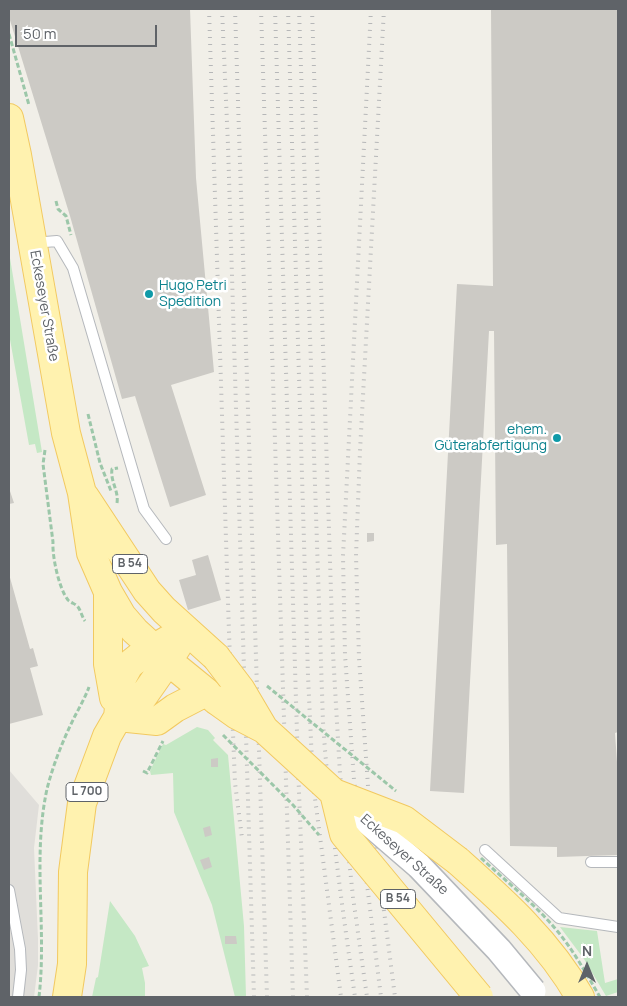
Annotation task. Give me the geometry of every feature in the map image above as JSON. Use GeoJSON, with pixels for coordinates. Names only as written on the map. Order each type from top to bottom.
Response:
{"type":"FeatureCollection","features":[{"type":"Feature","properties":{"kind":"main road","name":"Eckeseyer Straße"},"geometry":{"type":"LineString","coordinates":[[20,113],[33,244],[66,433],[82,493],[91,553],[108,592],[122,616],[162,654],[211,696],[264,729],[334,793]]}},
{"type":"Feature","properties":{"kind":"main road","name":"Eckeseyer Straße"},"geometry":{"type":"LineString","coordinates":[[82,493],[147,590],[164,610],[216,657],[242,690],[264,729]]}},
{"type":"Feature","properties":{"kind":"main road"},"geometry":{"type":"LineString","coordinates":[[108,592],[108,664],[118,717],[156,722],[175,708],[211,696]]}},
{"type":"Feature","properties":{"kind":"main road","name":"L 700"},"geometry":{"type":"LineString","coordinates":[[67,997],[72,964],[73,872],[82,803],[107,736],[118,717],[122,678],[129,664],[162,654],[185,630]]}},
{"type":"Feature","properties":{"kind":"main road","name":"B 54"},"geometry":{"type":"LineString","coordinates":[[334,793],[344,834],[479,997]]}},
{"type":"Feature","properties":{"kind":"main road","name":"B 54"},"geometry":{"type":"LineString","coordinates":[[334,793],[404,820],[458,861],[508,906],[545,944],[567,974],[580,997]]}},
{"type":"Feature","properties":{"kind":"street","name":"Eckeseyer Straße"},"geometry":{"type":"LineString","coordinates":[[334,793],[420,866],[499,950],[532,991]]}},
{"type":"Feature","properties":{"kind":"lane"},"geometry":{"type":"LineString","coordinates":[[33,244],[57,241],[73,268],[144,509],[166,539]]}},
{"type":"Feature","properties":{"kind":"lane"},"geometry":{"type":"LineString","coordinates":[[485,850],[559,918],[618,927]]}},
{"type":"Feature","properties":{"kind":"lane"},"geometry":{"type":"LineString","coordinates":[[591,862],[618,862]]}},
{"type":"Feature","properties":{"kind":"lane"},"geometry":{"type":"LineString","coordinates":[[9,890],[20,949],[21,970],[18,997]]}},
{"type":"Feature","properties":{"kind":"path"},"geometry":{"type":"LineString","coordinates":[[9,34],[20,113]]}},
{"type":"Feature","properties":{"kind":"path"},"geometry":{"type":"LineString","coordinates":[[45,452],[44,464],[53,542],[52,551],[64,592],[69,600],[78,606]]}},
{"type":"Feature","properties":{"kind":"path"},"geometry":{"type":"LineString","coordinates":[[111,476],[118,498],[116,506]]}},
{"type":"Feature","properties":{"kind":"path"},"geometry":{"type":"LineString","coordinates":[[39,997],[43,965],[39,865],[41,828],[47,788],[55,762],[90,683]]}},
{"type":"Feature","properties":{"kind":"path"},"geometry":{"type":"LineString","coordinates":[[143,771],[147,773],[161,746]]}},
{"type":"Feature","properties":{"kind":"shaded area"},"geometry":{"type":"Polygon","coordinates":[[[9,770],[39,805],[34,848],[38,965],[34,997],[9,997],[9,770]]]}},
{"type":"Feature","properties":{"kind":"green space"},"geometry":{"type":"Polygon","coordinates":[[[9,252],[42,452],[37,453],[35,444],[29,445],[9,334],[9,252]]]}},
{"type":"Feature","properties":{"kind":"green space"},"geometry":{"type":"Polygon","coordinates":[[[197,727],[208,730],[215,738],[213,740],[228,755],[244,926],[246,997],[235,997],[212,905],[174,812],[173,773],[151,775],[150,771],[163,744],[166,745],[197,727]]]}},
{"type":"Feature","properties":{"kind":"green space"},"geometry":{"type":"Polygon","coordinates":[[[110,901],[135,936],[149,966],[142,968],[145,997],[92,997],[96,978],[98,977],[110,901]]]}},
{"type":"Feature","properties":{"kind":"green space"},"geometry":{"type":"Polygon","coordinates":[[[560,927],[597,931],[605,983],[618,979],[618,992],[606,996],[584,959],[560,927]]]}},
{"type":"Feature","properties":{"kind":"building"},"geometry":{"type":"Polygon","coordinates":[[[9,9],[190,9],[196,178],[214,372],[171,385],[206,495],[170,507],[135,396],[122,399],[70,216],[9,17],[9,9]]]}},
{"type":"Feature","properties":{"kind":"building","name":"ehem. Güterabfertigung"},"geometry":{"type":"Polygon","coordinates":[[[491,9],[618,9],[618,732],[615,733],[618,762],[618,855],[557,857],[557,847],[510,846],[507,544],[496,545],[494,331],[489,331],[464,793],[430,791],[457,284],[493,286],[491,9]]]}},
{"type":"Feature","properties":{"kind":"building"},"geometry":{"type":"Polygon","coordinates":[[[9,488],[14,503],[9,504],[9,488]]]}},
{"type":"Feature","properties":{"kind":"building"},"geometry":{"type":"Polygon","coordinates":[[[367,533],[374,533],[374,541],[367,542],[367,533]]]}},
{"type":"Feature","properties":{"kind":"building"},"geometry":{"type":"Polygon","coordinates":[[[208,555],[221,600],[188,610],[179,580],[196,575],[192,560],[208,555]]]}},
{"type":"Feature","properties":{"kind":"building"},"geometry":{"type":"Polygon","coordinates":[[[9,574],[30,649],[33,648],[38,666],[30,668],[43,715],[9,724],[9,574]]]}},
{"type":"Feature","properties":{"kind":"building"},"geometry":{"type":"Polygon","coordinates":[[[218,758],[218,767],[211,767],[211,759],[218,758]]]}},
{"type":"Feature","properties":{"kind":"building"},"geometry":{"type":"Polygon","coordinates":[[[210,826],[212,835],[205,837],[203,828],[210,826]]]}},
{"type":"Feature","properties":{"kind":"building"},"geometry":{"type":"Polygon","coordinates":[[[209,857],[212,867],[204,870],[200,860],[209,857]]]}},
{"type":"Feature","properties":{"kind":"building"},"geometry":{"type":"Polygon","coordinates":[[[225,936],[236,936],[237,944],[225,944],[225,936]]]}},
{"type":"Feature","properties":{"kind":"railway"},"geometry":{"type":"LineString","coordinates":[[209,9],[229,633],[235,783],[242,838]]}},
{"type":"Feature","properties":{"kind":"railway"},"geometry":{"type":"LineString","coordinates":[[222,9],[228,145],[254,997]]}},
{"type":"Feature","properties":{"kind":"railway"},"geometry":{"type":"LineString","coordinates":[[235,9],[267,997]]}},
{"type":"Feature","properties":{"kind":"railway"},"geometry":{"type":"LineString","coordinates":[[261,9],[293,997]]}},
{"type":"Feature","properties":{"kind":"railway"},"geometry":{"type":"LineString","coordinates":[[275,9],[298,766],[307,997]]}},
{"type":"Feature","properties":{"kind":"railway"},"geometry":{"type":"LineString","coordinates":[[288,9],[308,676],[313,783],[341,997]]}},
{"type":"Feature","properties":{"kind":"railway"},"geometry":{"type":"LineString","coordinates":[[299,9],[323,722],[332,825],[355,997]]}},
{"type":"Feature","properties":{"kind":"railway"},"geometry":{"type":"LineString","coordinates":[[312,9],[333,653],[340,774],[353,897],[367,997]]}},
{"type":"Feature","properties":{"kind":"railway"},"geometry":{"type":"LineString","coordinates":[[371,9],[343,556],[345,655],[354,780],[381,997]]}},
{"type":"Feature","properties":{"kind":"railway"},"geometry":{"type":"LineString","coordinates":[[384,9],[356,556],[359,658],[368,786],[395,997]]}},
{"type":"Feature","properties":{"kind":"place","name":"Hugo Petri Spedition"},"geometry":{"type":"Point","coordinates":[149,294]}},
{"type":"Feature","properties":{"kind":"place","name":"ehem. Güterabfertigung"},"geometry":{"type":"Point","coordinates":[557,438]}}]}
